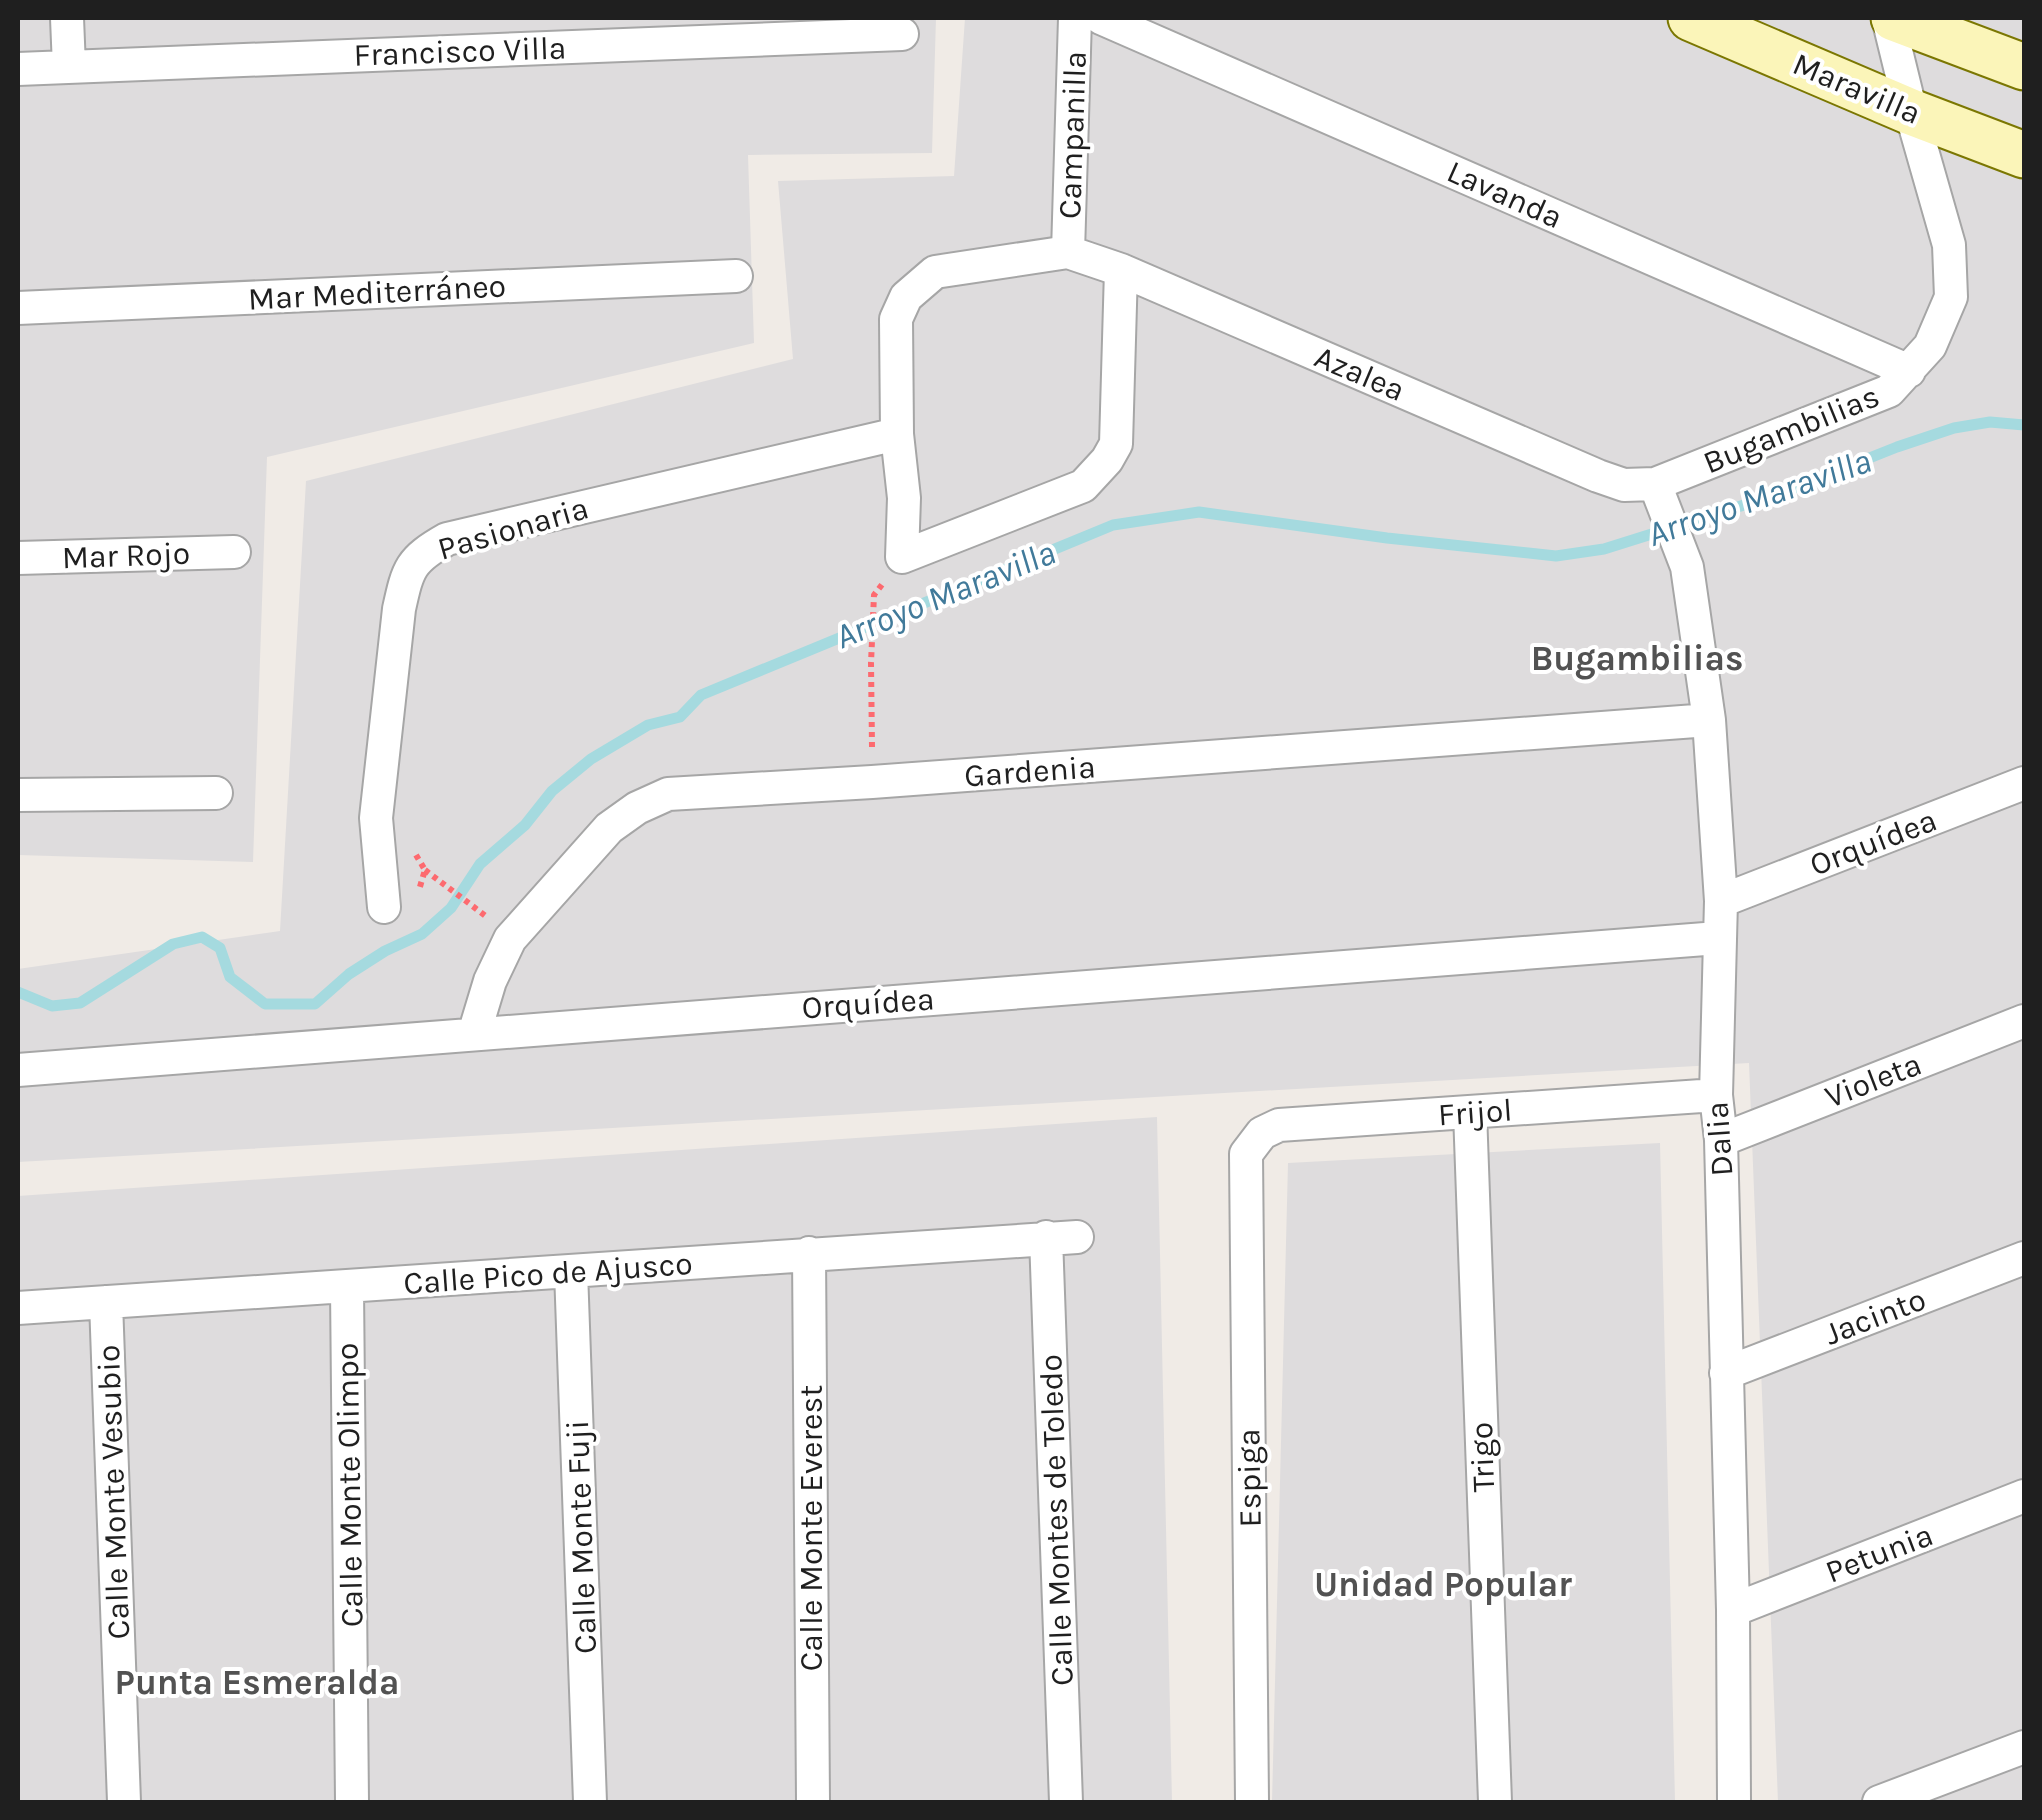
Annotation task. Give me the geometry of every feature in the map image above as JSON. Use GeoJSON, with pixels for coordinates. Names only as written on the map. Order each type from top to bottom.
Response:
{"type":"FeatureCollection","features":[{"type":"Feature","properties":{"kind":"main road","name":"Maravilla"},"geometry":{"type":"LineString","coordinates":[[1691,18],[1911,112],[2024,155]]}},
{"type":"Feature","properties":{"kind":"main road"},"geometry":{"type":"LineString","coordinates":[[1891,18],[2024,67]]}},
{"type":"Feature","properties":{"kind":"street"},"geometry":{"type":"LineString","coordinates":[[67,18],[68,67]]}},
{"type":"Feature","properties":{"kind":"street","name":"Campanilla"},"geometry":{"type":"LineString","coordinates":[[1068,252],[1076,18]]}},
{"type":"Feature","properties":{"kind":"street","name":"Lavanda"},"geometry":{"type":"LineString","coordinates":[[1101,18],[1908,371]]}},
{"type":"Feature","properties":{"kind":"street","name":"Bugambilias"},"geometry":{"type":"LineString","coordinates":[[1657,492],[1890,391],[1930,346],[1951,297],[1948,245],[1911,112],[1891,18]]}},
{"type":"Feature","properties":{"kind":"street","name":"Francisco Villa"},"geometry":{"type":"LineString","coordinates":[[18,68],[902,34]]}},
{"type":"Feature","properties":{"kind":"street"},"geometry":{"type":"LineString","coordinates":[[1068,252],[935,272],[918,282],[906,297],[896,319],[897,434],[904,498],[902,557],[1083,486],[1094,475],[1116,444],[1122,270]]}},
{"type":"Feature","properties":{"kind":"street","name":"Azalea"},"geometry":{"type":"LineString","coordinates":[[1068,252],[1122,270],[1598,476],[1657,492]]}},
{"type":"Feature","properties":{"kind":"street","name":"Mar Mediterráneo"},"geometry":{"type":"LineString","coordinates":[[18,308],[736,276]]}},
{"type":"Feature","properties":{"kind":"street","name":"Pasionaria"},"geometry":{"type":"LineString","coordinates":[[384,908],[376,818],[398,609],[405,579],[419,555],[447,539],[897,434]]}},
{"type":"Feature","properties":{"kind":"street","name":"Dalia"},"geometry":{"type":"LineString","coordinates":[[1657,492],[1687,567],[1710,720],[1722,900],[1716,1095],[1722,1140],[1734,1610],[1734,1802]]}},
{"type":"Feature","properties":{"kind":"street","name":"Mar Rojo"},"geometry":{"type":"LineString","coordinates":[[18,558],[234,552]]}},
{"type":"Feature","properties":{"kind":"street","name":"Gardenia"},"geometry":{"type":"LineString","coordinates":[[474,1034],[490,981],[510,939],[610,828],[637,808],[668,794],[1710,720]]}},
{"type":"Feature","properties":{"kind":"street","name":"Orquídea"},"geometry":{"type":"LineString","coordinates":[[1722,900],[2024,783]]}},
{"type":"Feature","properties":{"kind":"street"},"geometry":{"type":"LineString","coordinates":[[18,795],[216,793]]}},
{"type":"Feature","properties":{"kind":"street","name":"Orquídea"},"geometry":{"type":"LineString","coordinates":[[18,1070],[1718,938]]}},
{"type":"Feature","properties":{"kind":"street","name":"Violeta"},"geometry":{"type":"LineString","coordinates":[[1722,1140],[2024,1021]]}},
{"type":"Feature","properties":{"kind":"street","name":"Frijol"},"geometry":{"type":"LineString","coordinates":[[1246,1154],[1262,1133],[1279,1125],[1716,1095]]}},
{"type":"Feature","properties":{"kind":"street","name":"Trigo"},"geometry":{"type":"LineString","coordinates":[[1470,1112],[1495,1802]]}},
{"type":"Feature","properties":{"kind":"street","name":"Espiga"},"geometry":{"type":"LineString","coordinates":[[1246,1154],[1252,1802]]}},
{"type":"Feature","properties":{"kind":"street","name":"Calle Pico de Ajusco"},"geometry":{"type":"LineString","coordinates":[[18,1308],[1062,1237]]}},
{"type":"Feature","properties":{"kind":"street","name":"Calle Montes de Toledo"},"geometry":{"type":"LineString","coordinates":[[1062,1237],[1066,1802]]}},
{"type":"Feature","properties":{"kind":"street","name":"Calle Monte Everest"},"geometry":{"type":"LineString","coordinates":[[809,1253],[813,1802]]}},
{"type":"Feature","properties":{"kind":"street","name":"Jacinto"},"geometry":{"type":"LineString","coordinates":[[1726,1373],[2024,1258]]}},
{"type":"Feature","properties":{"kind":"street","name":"Calle Monte Fuji"},"geometry":{"type":"LineString","coordinates":[[571,1271],[590,1802]]}},
{"type":"Feature","properties":{"kind":"street","name":"Calle Monte Olimpo"},"geometry":{"type":"LineString","coordinates":[[347,1288],[352,1802]]}},
{"type":"Feature","properties":{"kind":"street","name":"Calle Monte Vesubio"},"geometry":{"type":"LineString","coordinates":[[106,1302],[124,1802]]}},
{"type":"Feature","properties":{"kind":"street","name":"Petunia"},"geometry":{"type":"LineString","coordinates":[[1734,1610],[2024,1496]]}},
{"type":"Feature","properties":{"kind":"street"},"geometry":{"type":"LineString","coordinates":[[1879,1802],[2024,1746]]}},
{"type":"Feature","properties":{"kind":"path"},"geometry":{"type":"LineString","coordinates":[[872,782],[870,663],[874,595]]}},
{"type":"Feature","properties":{"kind":"path"},"geometry":{"type":"LineString","coordinates":[[425,870],[481,912]]}},
{"type":"Feature","properties":{"kind":"shaded area"},"geometry":{"type":"Polygon","coordinates":[[[18,18],[936,18],[932,153],[748,155],[754,343],[267,457],[253,862],[18,855],[18,18]]]}},
{"type":"Feature","properties":{"kind":"shaded area"},"geometry":{"type":"Polygon","coordinates":[[[965,18],[2024,18],[2024,1802],[1778,1802],[1749,1063],[18,1162],[18,969],[280,931],[306,481],[793,359],[778,181],[954,176],[965,18]]]}},
{"type":"Feature","properties":{"kind":"shaded area","name":"Punta Esmeralda"},"geometry":{"type":"Polygon","coordinates":[[[1157,1117],[1172,1802],[18,1802],[18,1196],[1157,1117]]]}},
{"type":"Feature","properties":{"kind":"shaded area"},"geometry":{"type":"Polygon","coordinates":[[[1660,1143],[1675,1802],[1272,1802],[1288,1163],[1660,1143]]]}},
{"type":"Feature","properties":{"kind":"waterway","name":"Arroyo Maravilla"},"geometry":{"type":"LineString","coordinates":[[18,992],[52,1006],[80,1003],[173,944],[202,937],[220,948],[230,977],[265,1004],[315,1004],[349,974],[422,934],[451,908],[480,864],[525,825],[552,791],[591,759],[648,725],[680,717],[701,695],[1113,525],[1199,512],[1556,556],[1604,549],[1779,494],[1954,428],[1990,422],[2024,425]]}},
{"type":"Feature","properties":{"kind":"district","name":"Bugambilias"},"geometry":{"type":"Point","coordinates":[1637,658]}},
{"type":"Feature","properties":{"kind":"district","name":"Unidad Popular"},"geometry":{"type":"Point","coordinates":[1443,1584]}},
{"type":"Feature","properties":{"kind":"district","name":"Punta Esmeralda"},"geometry":{"type":"Point","coordinates":[257,1682]}}]}
